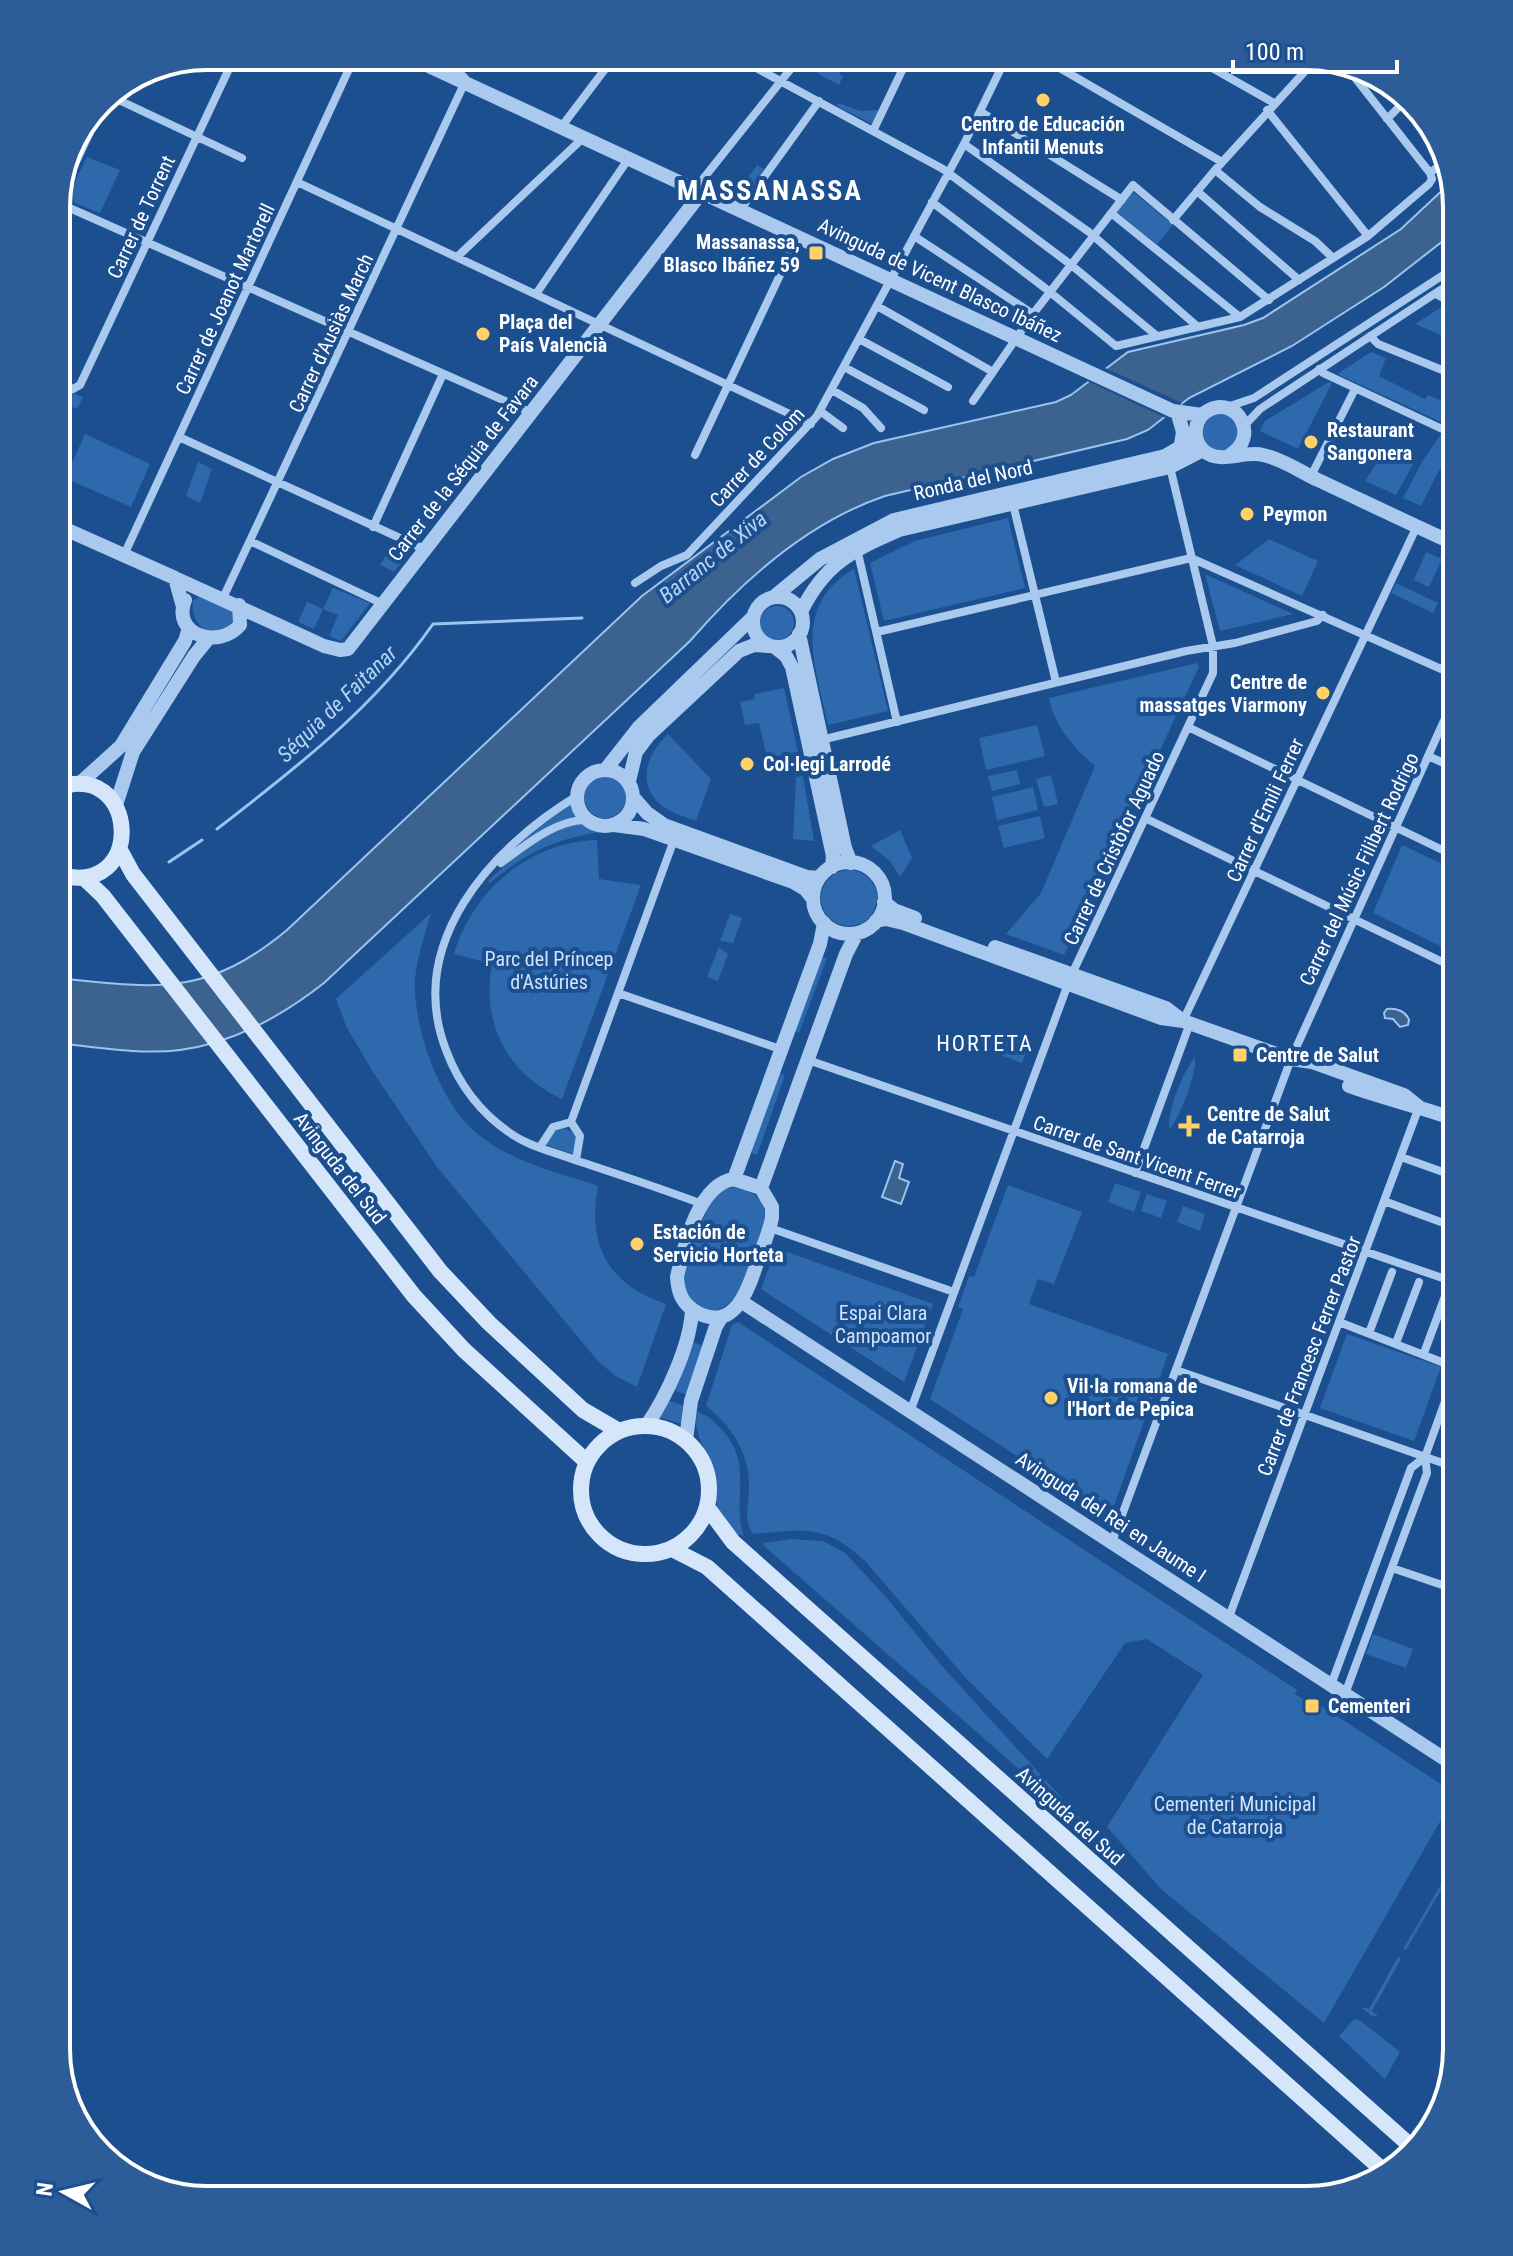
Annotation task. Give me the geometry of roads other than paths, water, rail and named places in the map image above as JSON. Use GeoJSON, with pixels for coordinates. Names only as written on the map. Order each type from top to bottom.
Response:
{"type":"FeatureCollection","features":[{"type":"Feature","properties":{"kind":"main road"},"geometry":{"type":"LineString","coordinates":[[70,786],[94,787],[106,794],[116,805],[124,835],[120,850],[99,873],[70,878]]}},
{"type":"Feature","properties":{"kind":"main road","name":"Avinguda del Sud"},"geometry":{"type":"LineString","coordinates":[[120,850],[133,874],[440,1271],[489,1323],[583,1410],[619,1431]]}},
{"type":"Feature","properties":{"kind":"main road","name":"Avinguda del Sud"},"geometry":{"type":"LineString","coordinates":[[84,878],[103,896],[152,958],[414,1296],[464,1350],[587,1462]]}},
{"type":"Feature","properties":{"kind":"main road"},"geometry":{"type":"LineString","coordinates":[[646,1426],[667,1429],[686,1440],[698,1454],[706,1471],[709,1489],[707,1507],[687,1539],[672,1549],[651,1554],[629,1553],[609,1544],[593,1529],[581,1496],[582,1479],[587,1462],[600,1444],[619,1431],[646,1426]]}},
{"type":"Feature","properties":{"kind":"main road","name":"Avinguda del Sud"},"geometry":{"type":"LineString","coordinates":[[707,1507],[733,1542],[1406,2142]]}},
{"type":"Feature","properties":{"kind":"main road"},"geometry":{"type":"LineString","coordinates":[[672,1549],[707,1567],[1378,2166]]}},
{"type":"Feature","properties":{"kind":"street","name":"Carrer de Torrent"},"geometry":{"type":"LineString","coordinates":[[70,388],[80,385],[228,70]]}},
{"type":"Feature","properties":{"kind":"street","name":"Carrer de Joanot Martorell"},"geometry":{"type":"LineString","coordinates":[[124,555],[349,70]]}},
{"type":"Feature","properties":{"kind":"street","name":"Avinguda de Vicent Blasco Ibáñez"},"geometry":{"type":"LineString","coordinates":[[440,70],[1176,414]]}},
{"type":"Feature","properties":{"kind":"street","name":"Avinguda de Vicent Blasco Ibáñez"},"geometry":{"type":"LineString","coordinates":[[453,70],[465,81]]}},
{"type":"Feature","properties":{"kind":"street"},"geometry":{"type":"LineString","coordinates":[[562,126],[604,70]]}},
{"type":"Feature","properties":{"kind":"street"},"geometry":{"type":"LineString","coordinates":[[760,70],[948,173],[1070,264],[1157,336]]}},
{"type":"Feature","properties":{"kind":"street"},"geometry":{"type":"LineString","coordinates":[[699,190],[789,70]]}},
{"type":"Feature","properties":{"kind":"street"},"geometry":{"type":"LineString","coordinates":[[873,131],[901,70]]}},
{"type":"Feature","properties":{"kind":"street","name":"Carrer de Colom"},"geometry":{"type":"LineString","coordinates":[[635,583],[661,566],[687,555],[811,424],[964,144],[1000,70]]}},
{"type":"Feature","properties":{"kind":"street"},"geometry":{"type":"LineString","coordinates":[[1062,70],[1218,166],[1260,207],[1322,246],[1333,258]]}},
{"type":"Feature","properties":{"kind":"street"},"geometry":{"type":"LineString","coordinates":[[1213,70],[1271,107],[1368,236]]}},
{"type":"Feature","properties":{"kind":"street"},"geometry":{"type":"LineString","coordinates":[[1173,220],[1306,70]]}},
{"type":"Feature","properties":{"kind":"street"},"geometry":{"type":"LineString","coordinates":[[932,202],[1116,346],[1240,317],[1368,236],[1432,179],[1357,80]]}},
{"type":"Feature","properties":{"kind":"street","name":"Carrer d'Ausiàs March"},"geometry":{"type":"LineString","coordinates":[[223,598],[465,81]]}},
{"type":"Feature","properties":{"kind":"street"},"geometry":{"type":"LineString","coordinates":[[741,209],[819,101]]}},
{"type":"Feature","properties":{"kind":"street"},"geometry":{"type":"LineString","coordinates":[[120,102],[242,158]]}},
{"type":"Feature","properties":{"kind":"street"},"geometry":{"type":"LineString","coordinates":[[1387,119],[1399,107]]}},
{"type":"Feature","properties":{"kind":"street"},"geometry":{"type":"LineString","coordinates":[[981,112],[1122,200]]}},
{"type":"Feature","properties":{"kind":"street"},"geometry":{"type":"LineString","coordinates":[[457,257],[584,137]]}},
{"type":"Feature","properties":{"kind":"street"},"geometry":{"type":"LineString","coordinates":[[964,144],[1089,232],[1092,238],[1198,327]]}},
{"type":"Feature","properties":{"kind":"street"},"geometry":{"type":"LineString","coordinates":[[536,294],[630,158]]}},
{"type":"Feature","properties":{"kind":"street"},"geometry":{"type":"LineString","coordinates":[[1430,173],[1437,168]]}},
{"type":"Feature","properties":{"kind":"street"},"geometry":{"type":"LineString","coordinates":[[297,182],[811,424]]}},
{"type":"Feature","properties":{"kind":"street"},"geometry":{"type":"LineString","coordinates":[[973,401],[1015,338],[1133,185],[1269,300]]}},
{"type":"Feature","properties":{"kind":"street","name":"Carrer de la Séquia de Favara"},"geometry":{"type":"LineString","coordinates":[[266,620],[340,650],[348,649],[532,413],[699,190]]}},
{"type":"Feature","properties":{"kind":"street"},"geometry":{"type":"LineString","coordinates":[[1197,191],[1299,280]]}},
{"type":"Feature","properties":{"kind":"street"},"geometry":{"type":"LineString","coordinates":[[70,208],[532,413]]}},
{"type":"Feature","properties":{"kind":"street"},"geometry":{"type":"LineString","coordinates":[[1111,213],[1240,317]]}},
{"type":"Feature","properties":{"kind":"street"},"geometry":{"type":"LineString","coordinates":[[695,455],[799,236]]}},
{"type":"Feature","properties":{"kind":"street"},"geometry":{"type":"LineString","coordinates":[[914,236],[1033,314]]}},
{"type":"Feature","properties":{"kind":"street"},"geometry":{"type":"LineString","coordinates":[[1176,414],[1202,415],[1213,408],[1226,408],[1254,398],[1443,275]]}},
{"type":"Feature","properties":{"kind":"street"},"geometry":{"type":"LineString","coordinates":[[1230,455],[1241,446],[1245,429],[1260,409],[1443,289]]}},
{"type":"Feature","properties":{"kind":"street"},"geometry":{"type":"LineString","coordinates":[[1436,294],[1443,298]]}},
{"type":"Feature","properties":{"kind":"street"},"geometry":{"type":"LineString","coordinates":[[877,306],[993,372]]}},
{"type":"Feature","properties":{"kind":"street"},"geometry":{"type":"LineString","coordinates":[[1370,336],[1382,346],[1443,370]]}},
{"type":"Feature","properties":{"kind":"street"},"geometry":{"type":"LineString","coordinates":[[859,339],[948,387]]}},
{"type":"Feature","properties":{"kind":"street"},"geometry":{"type":"LineString","coordinates":[[844,367],[924,410]]}},
{"type":"Feature","properties":{"kind":"street"},"geometry":{"type":"LineString","coordinates":[[1319,369],[1443,430]]}},
{"type":"Feature","properties":{"kind":"street"},"geometry":{"type":"LineString","coordinates":[[373,527],[443,374]]}},
{"type":"Feature","properties":{"kind":"street"},"geometry":{"type":"LineString","coordinates":[[1311,476],[1355,389]]}},
{"type":"Feature","properties":{"kind":"street"},"geometry":{"type":"LineString","coordinates":[[832,390],[863,408],[881,428]]}},
{"type":"Feature","properties":{"kind":"street"},"geometry":{"type":"LineString","coordinates":[[1226,408],[1241,417],[1245,429],[1264,455]]}},
{"type":"Feature","properties":{"kind":"street"},"geometry":{"type":"LineString","coordinates":[[820,411],[843,428]]}},
{"type":"Feature","properties":{"kind":"street"},"geometry":{"type":"LineString","coordinates":[[1176,414],[1213,456],[1264,455],[1443,538]]}},
{"type":"Feature","properties":{"kind":"street"},"geometry":{"type":"LineString","coordinates":[[1176,414],[1183,432],[1180,450]]}},
{"type":"Feature","properties":{"kind":"street"},"geometry":{"type":"LineString","coordinates":[[1198,440],[1202,415]]}},
{"type":"Feature","properties":{"kind":"street"},"geometry":{"type":"LineString","coordinates":[[179,437],[424,549]]}},
{"type":"Feature","properties":{"kind":"street","name":"Ronda del Nord"},"geometry":{"type":"LineString","coordinates":[[775,596],[820,559],[894,520],[1165,456],[1198,440]]}},
{"type":"Feature","properties":{"kind":"street","name":"Ronda del Nord"},"geometry":{"type":"LineString","coordinates":[[801,612],[820,579],[845,556],[899,530],[1170,467],[1198,440]]}},
{"type":"Feature","properties":{"kind":"street"},"geometry":{"type":"LineString","coordinates":[[1170,467],[1213,646]]}},
{"type":"Feature","properties":{"kind":"street"},"geometry":{"type":"LineString","coordinates":[[1013,504],[1056,682]]}},
{"type":"Feature","properties":{"kind":"street","name":"Carrer d'Emili Ferrer"},"geometry":{"type":"LineString","coordinates":[[1135,1173],[1186,1022],[1253,872],[1417,526]]}},
{"type":"Feature","properties":{"kind":"street"},"geometry":{"type":"LineString","coordinates":[[70,531],[239,605],[266,620]]}},
{"type":"Feature","properties":{"kind":"street"},"geometry":{"type":"LineString","coordinates":[[250,541],[383,604]]}},
{"type":"Feature","properties":{"kind":"street"},"geometry":{"type":"LineString","coordinates":[[857,549],[897,722]]}},
{"type":"Feature","properties":{"kind":"street"},"geometry":{"type":"LineString","coordinates":[[877,632],[1191,558],[1443,670]]}},
{"type":"Feature","properties":{"kind":"street"},"geometry":{"type":"LineString","coordinates":[[175,578],[184,621],[189,628],[208,639]]}},
{"type":"Feature","properties":{"kind":"street"},"geometry":{"type":"LineString","coordinates":[[183,607],[190,594],[201,589]]}},
{"type":"Feature","properties":{"kind":"street"},"geometry":{"type":"LineString","coordinates":[[606,769],[639,727],[752,618],[760,603],[775,596],[791,600],[801,612],[803,621],[799,634],[789,645],[754,645],[739,651],[648,736],[636,752],[629,781],[634,798],[655,820],[676,835],[793,882],[805,889],[813,899]]}},
{"type":"Feature","properties":{"kind":"street"},"geometry":{"type":"LineString","coordinates":[[239,605],[240,625]]}},
{"type":"Feature","properties":{"kind":"street"},"geometry":{"type":"LineString","coordinates":[[821,740],[1317,621],[1323,615]]}},
{"type":"Feature","properties":{"kind":"street"},"geometry":{"type":"LineString","coordinates":[[752,618],[755,634],[786,656],[792,667],[833,856],[832,867]]}},
{"type":"Feature","properties":{"kind":"street"},"geometry":{"type":"LineString","coordinates":[[116,805],[133,752],[194,656],[208,639],[229,635],[240,625],[266,620]]}},
{"type":"Feature","properties":{"kind":"street"},"geometry":{"type":"LineString","coordinates":[[79,784],[121,746],[185,641],[189,628]]}},
{"type":"Feature","properties":{"kind":"street"},"geometry":{"type":"LineString","coordinates":[[799,634],[845,848],[851,863]]}},
{"type":"Feature","properties":{"kind":"street","name":"Carrer de Cristòfor Aguado"},"geometry":{"type":"LineString","coordinates":[[910,1412],[1070,979],[1213,673],[1213,646]]}},
{"type":"Feature","properties":{"kind":"street","name":"Carrer del Músic Filibert Rodrigo"},"geometry":{"type":"LineString","coordinates":[[1112,1542],[1291,1059],[1443,723]]}},
{"type":"Feature","properties":{"kind":"street"},"geometry":{"type":"LineString","coordinates":[[1188,727],[1443,850]]}},
{"type":"Feature","properties":{"kind":"street"},"geometry":{"type":"LineString","coordinates":[[1428,756],[1443,763]]}},
{"type":"Feature","properties":{"kind":"street"},"geometry":{"type":"LineString","coordinates":[[629,781],[621,774],[606,769],[597,770],[583,780],[577,796],[581,814],[600,826],[614,825],[676,835],[807,877],[819,878]]}},
{"type":"Feature","properties":{"kind":"street"},"geometry":{"type":"LineString","coordinates":[[577,796],[542,819],[471,890],[456,913],[443,942],[435,984],[438,1023],[450,1061],[468,1094],[499,1125],[519,1139],[702,1204]]}},
{"type":"Feature","properties":{"kind":"street"},"geometry":{"type":"LineString","coordinates":[[614,825],[628,814],[634,798]]}},
{"type":"Feature","properties":{"kind":"street"},"geometry":{"type":"LineString","coordinates":[[1145,818],[1443,962]]}},
{"type":"Feature","properties":{"kind":"street"},"geometry":{"type":"LineString","coordinates":[[488,873],[549,832],[574,820],[588,820]]}},
{"type":"Feature","properties":{"kind":"street"},"geometry":{"type":"LineString","coordinates":[[571,1122],[676,835]]}},
{"type":"Feature","properties":{"kind":"street"},"geometry":{"type":"LineString","coordinates":[[857,933],[835,931],[824,923],[815,909],[813,899],[819,878],[832,867],[851,863],[863,866],[876,876],[883,890],[884,902],[876,921]]}},
{"type":"Feature","properties":{"kind":"street"},"geometry":{"type":"LineString","coordinates":[[884,902],[906,915],[1161,1018],[1186,1022],[1291,1059],[1312,1062],[1404,1095],[1419,1107],[1443,1115]]}},
{"type":"Feature","properties":{"kind":"street"},"geometry":{"type":"LineString","coordinates":[[761,1188],[846,954],[857,933],[876,921],[886,919],[1070,979]]}},
{"type":"Feature","properties":{"kind":"street"},"geometry":{"type":"LineString","coordinates":[[734,1179],[820,944],[824,923]]}},
{"type":"Feature","properties":{"kind":"street"},"geometry":{"type":"LineString","coordinates":[[618,993],[780,1049]]}},
{"type":"Feature","properties":{"kind":"street","name":"Carrer de Sant Vicent Ferrer"},"geometry":{"type":"LineString","coordinates":[[808,1060],[1443,1278]]}},
{"type":"Feature","properties":{"kind":"street","name":"Carrer de Francesc Ferrer Pastor"},"geometry":{"type":"LineString","coordinates":[[1229,1617],[1419,1107]]}},
{"type":"Feature","properties":{"kind":"street"},"geometry":{"type":"LineString","coordinates":[[540,1147],[553,1127],[571,1122]]}},
{"type":"Feature","properties":{"kind":"street"},"geometry":{"type":"LineString","coordinates":[[571,1122],[580,1136],[576,1160]]}},
{"type":"Feature","properties":{"kind":"street"},"geometry":{"type":"LineString","coordinates":[[1401,1157],[1443,1172]]}},
{"type":"Feature","properties":{"kind":"street"},"geometry":{"type":"LineString","coordinates":[[686,1440],[691,1401],[716,1326],[721,1318],[742,1302],[770,1228],[772,1207],[761,1188],[734,1179],[723,1181],[713,1188],[702,1204],[677,1277],[681,1298],[692,1309],[704,1316],[721,1318]]}},
{"type":"Feature","properties":{"kind":"street"},"geometry":{"type":"LineString","coordinates":[[1384,1201],[1443,1223]]}},
{"type":"Feature","properties":{"kind":"street"},"geometry":{"type":"LineString","coordinates":[[770,1228],[954,1292]]}},
{"type":"Feature","properties":{"kind":"street"},"geometry":{"type":"LineString","coordinates":[[1369,1333],[1392,1272]]}},
{"type":"Feature","properties":{"kind":"street"},"geometry":{"type":"LineString","coordinates":[[1396,1343],[1419,1282]]}},
{"type":"Feature","properties":{"kind":"street","name":"Avinguda del Rei en Jaume I"},"geometry":{"type":"LineString","coordinates":[[742,1302],[1443,1758]]}},
{"type":"Feature","properties":{"kind":"street"},"geometry":{"type":"LineString","coordinates":[[1424,1353],[1443,1302]]}},
{"type":"Feature","properties":{"kind":"street"},"geometry":{"type":"LineString","coordinates":[[646,1426],[667,1391],[691,1323],[692,1309]]}},
{"type":"Feature","properties":{"kind":"street"},"geometry":{"type":"LineString","coordinates":[[1339,1322],[1443,1362]]}},
{"type":"Feature","properties":{"kind":"street"},"geometry":{"type":"LineString","coordinates":[[1176,1370],[1443,1463]]}},
{"type":"Feature","properties":{"kind":"street"},"geometry":{"type":"LineString","coordinates":[[1345,1694],[1427,1473],[1425,1457],[1443,1407]]}},
{"type":"Feature","properties":{"kind":"street"},"geometry":{"type":"LineString","coordinates":[[1331,1685],[1411,1468],[1425,1457]]}},
{"type":"Feature","properties":{"kind":"street"},"geometry":{"type":"LineString","coordinates":[[1392,1568],[1443,1585]]}},
{"type":"Feature","properties":{"kind":"water","name":"Barranc de Xiva"},"geometry":{"type":"Polygon","coordinates":[[[1442,190],[1443,241],[1384,287],[1292,346],[1189,398],[1148,430],[1127,439],[885,496],[829,521],[803,537],[754,576],[690,641],[324,983],[291,1006],[238,1034],[180,1050],[134,1051],[70,1044],[70,979],[151,985],[178,983],[204,978],[230,968],[258,952],[287,930],[642,596],[801,477],[833,459],[874,443],[1056,402],[1071,395],[1128,352],[1263,318],[1401,229],[1442,190]]]}},
{"type":"Feature","properties":{"kind":"water"},"geometry":{"type":"Polygon","coordinates":[[[1387,1009],[1403,1012],[1408,1017],[1408,1025],[1400,1027],[1393,1019],[1385,1018],[1387,1009]]]}},
{"type":"Feature","properties":{"kind":"water"},"geometry":{"type":"Polygon","coordinates":[[[895,1161],[903,1164],[899,1178],[909,1182],[901,1204],[882,1197],[895,1161]]]}},
{"type":"Feature","properties":{"kind":"waterway","name":"Séquia de Faitanar"},"geometry":{"type":"LineString","coordinates":[[217,829],[333,735],[386,682],[433,624],[582,618]]}},
{"type":"Feature","properties":{"kind":"waterway","name":"Séquia de Faitanar"},"geometry":{"type":"LineString","coordinates":[[169,862],[202,840]]}},
{"type":"Feature","properties":{"kind":"place","name":"Centro de Educación Infantil Menuts"},"geometry":{"type":"Point","coordinates":[1043,100]}},
{"type":"Feature","properties":{"kind":"place","name":"Massanassa, Blasco Ibáñez 59"},"geometry":{"type":"Point","coordinates":[816,253]}},
{"type":"Feature","properties":{"kind":"place","name":"Plaça del País Valencià"},"geometry":{"type":"Point","coordinates":[483,334]}},
{"type":"Feature","properties":{"kind":"place","name":"Restaurant Sangonera"},"geometry":{"type":"Point","coordinates":[1311,442]}},
{"type":"Feature","properties":{"kind":"place","name":"Peymon"},"geometry":{"type":"Point","coordinates":[1247,514]}},
{"type":"Feature","properties":{"kind":"place","name":"Centre de massatges Viarmony"},"geometry":{"type":"Point","coordinates":[1323,693]}},
{"type":"Feature","properties":{"kind":"place","name":"Col·legi Larrodé"},"geometry":{"type":"Point","coordinates":[747,764]}},
{"type":"Feature","properties":{"kind":"place","name":"Centre de Salut"},"geometry":{"type":"Point","coordinates":[1240,1055]}},
{"type":"Feature","properties":{"kind":"place","name":"Centre de Salut de Catarroja"},"geometry":{"type":"Point","coordinates":[1189,1126]}},
{"type":"Feature","properties":{"kind":"place","name":"Estación de Servicio Horteta"},"geometry":{"type":"Point","coordinates":[637,1244]}},
{"type":"Feature","properties":{"kind":"place","name":"Vil·la romana de l'Hort de Pepica"},"geometry":{"type":"Point","coordinates":[1051,1398]}},
{"type":"Feature","properties":{"kind":"place","name":"Cementeri"},"geometry":{"type":"Point","coordinates":[1312,1706]}},
{"type":"Feature","properties":{"kind":"district","name":"MASSANASSA"},"geometry":{"type":"Point","coordinates":[770,190]}},
{"type":"Feature","properties":{"kind":"district","name":"HORTETA"},"geometry":{"type":"Point","coordinates":[985,1043]}},
{"type":"Feature","properties":{"kind":"park label","name":"Parc del Príncep d'Astúries"},"geometry":{"type":"Point","coordinates":[549,970]}},
{"type":"Feature","properties":{"kind":"park label","name":"Espai Clara Campoamor"},"geometry":{"type":"Point","coordinates":[883,1324]}},
{"type":"Feature","properties":{"kind":"park label","name":"Cementeri Municipal de Catarroja"},"geometry":{"type":"Point","coordinates":[1235,1816]}}]}
